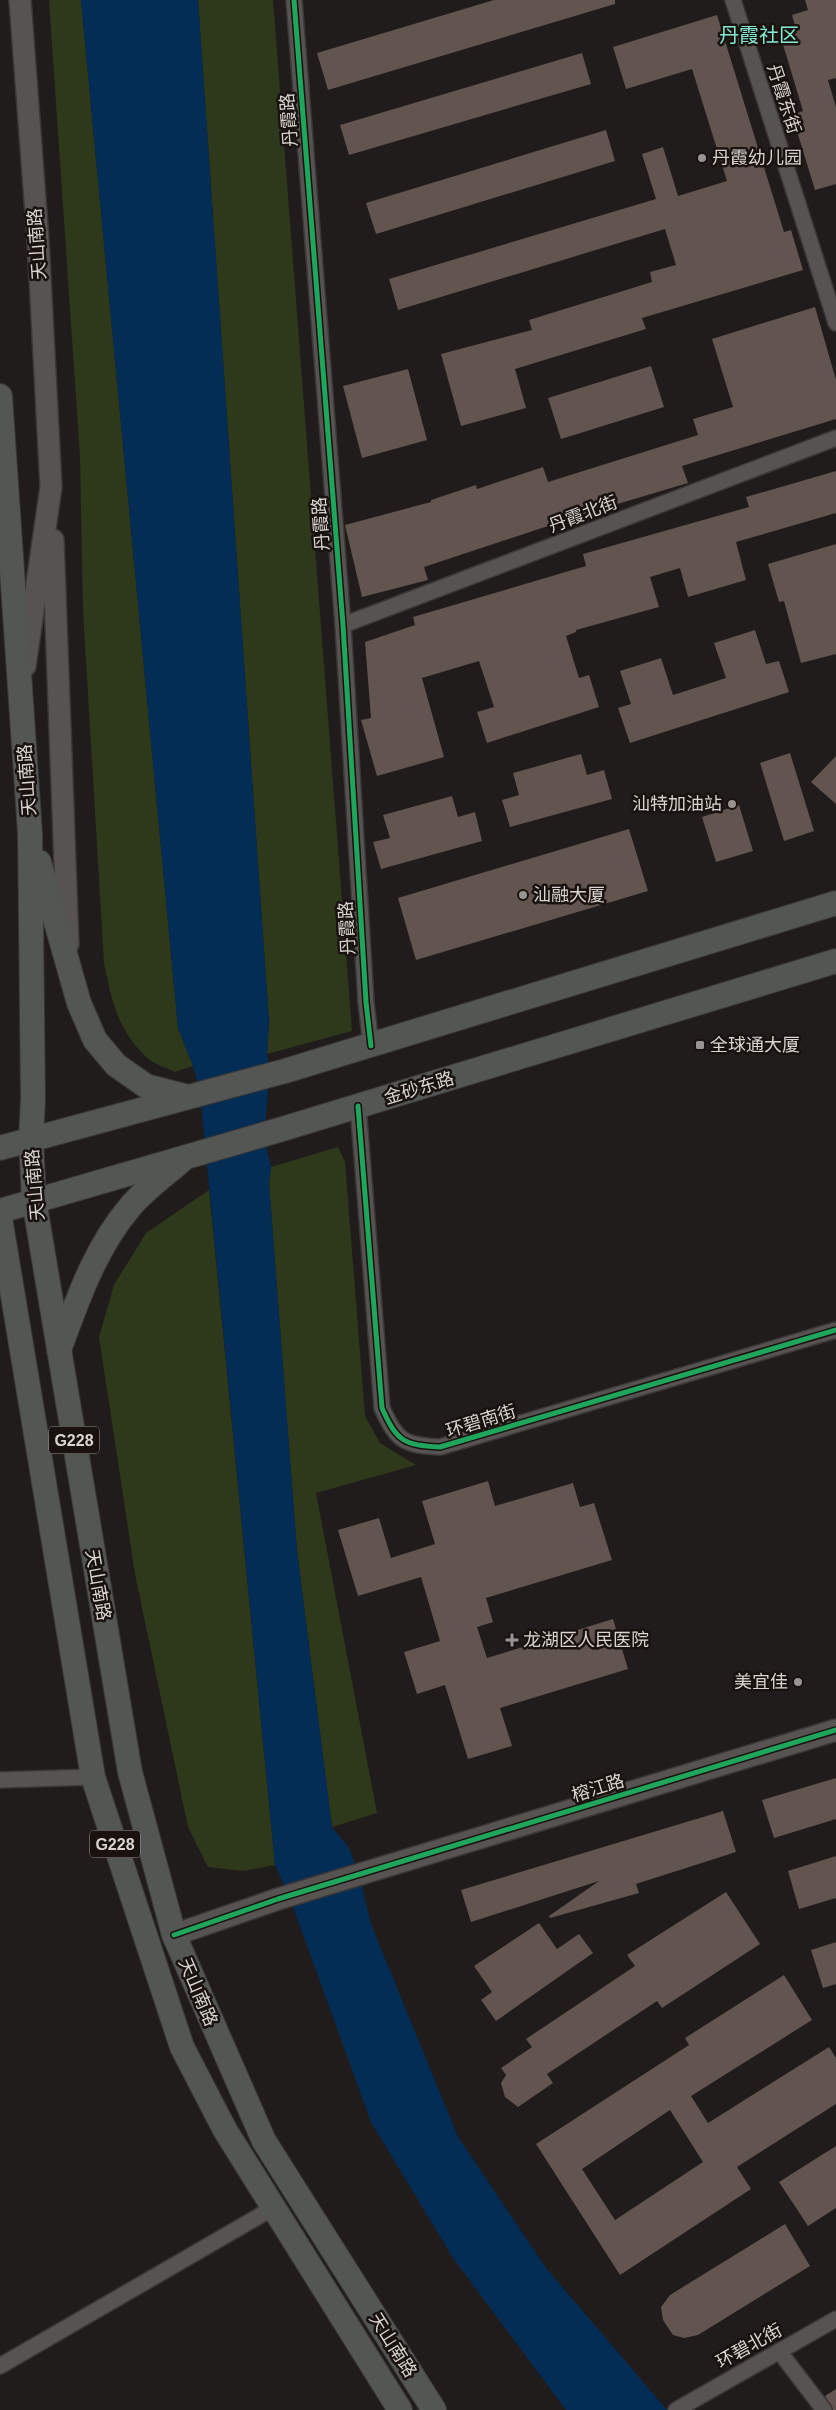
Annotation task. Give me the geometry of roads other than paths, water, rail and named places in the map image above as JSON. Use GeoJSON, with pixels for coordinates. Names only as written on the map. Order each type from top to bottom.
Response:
{"type":"FeatureCollection","features":[{"type":"Feature","properties":{"kind":"main road","name":"天山南路"},"geometry":{"type":"LineString","coordinates":[[20,0],[38,240],[51,487],[68,966]]}},
{"type":"Feature","properties":{"kind":"main road","name":"天山南路"},"geometry":{"type":"LineString","coordinates":[[0,396],[30,833],[33,1089],[31,1140],[34,1200],[130,1772],[174,1935],[264,2142],[434,2410]]}},
{"type":"Feature","properties":{"kind":"main road","name":"天山南路"},"geometry":{"type":"LineString","coordinates":[[21,689],[51,487]]}},
{"type":"Feature","properties":{"kind":"main road"},"geometry":{"type":"LineString","coordinates":[[30,833],[79,1003],[95,1040],[116,1065],[146,1086],[189,1097]]}},
{"type":"Feature","properties":{"kind":"main road"},"geometry":{"type":"LineString","coordinates":[[0,1148],[371,1046],[836,903]]}},
{"type":"Feature","properties":{"kind":"main road","name":"金砂东路"},"geometry":{"type":"LineString","coordinates":[[0,1211],[279,1130],[836,961]]}},
{"type":"Feature","properties":{"kind":"main road"},"geometry":{"type":"LineString","coordinates":[[59,1352],[78,1296],[102,1250],[130,1206],[190,1156]]}},
{"type":"Feature","properties":{"kind":"main road","name":"天山南路"},"geometry":{"type":"LineString","coordinates":[[0,1218],[93,1777],[182,2047],[225,2130],[400,2410]]}},
{"type":"Feature","properties":{"kind":"main road"},"geometry":{"type":"LineString","coordinates":[[0,1330],[24,1356]]}},
{"type":"Feature","properties":{"kind":"main road","name":"榕江路"},"geometry":{"type":"LineString","coordinates":[[174,1935],[367,1871],[836,1730]]}},
{"type":"Feature","properties":{"kind":"street","name":"丹霞路"},"geometry":{"type":"LineString","coordinates":[[294,0],[343,625],[366,1002],[371,1046]]}},
{"type":"Feature","properties":{"kind":"street","name":"丹霞东街"},"geometry":{"type":"LineString","coordinates":[[733,0],[836,324]]}},
{"type":"Feature","properties":{"kind":"street","name":"丹霞北街"},"geometry":{"type":"LineString","coordinates":[[343,625],[836,438]]}},
{"type":"Feature","properties":{"kind":"street","name":"环碧南街"},"geometry":{"type":"LineString","coordinates":[[358,1106],[382,1408],[392,1430],[413,1446],[440,1447],[836,1330]]}},
{"type":"Feature","properties":{"kind":"street"},"geometry":{"type":"LineString","coordinates":[[0,1780],[93,1777]]}},
{"type":"Feature","properties":{"kind":"street"},"geometry":{"type":"LineString","coordinates":[[0,2366],[273,2208]]}},
{"type":"Feature","properties":{"kind":"street","name":"环碧北街"},"geometry":{"type":"LineString","coordinates":[[678,2408],[836,2319]]}},
{"type":"Feature","properties":{"kind":"street"},"geometry":{"type":"LineString","coordinates":[[779,2351],[824,2410]]}},
{"type":"Feature","properties":{"kind":"water"},"geometry":{"type":"Polygon","coordinates":[[[81,0],[198,0],[269,1022],[267,1054],[270,1071],[264,1136],[271,1167],[269,1183],[297,1551],[332,1827],[349,1848],[359,1875],[371,1924],[458,2137],[546,2268],[667,2410],[566,2410],[453,2258],[371,2122],[289,1896],[275,1865],[200,1092],[193,1066],[178,1028],[81,0]]]}},
{"type":"Feature","properties":{"kind":"place","name":"丹霞幼儿园"},"geometry":{"type":"Point","coordinates":[702,158]}},
{"type":"Feature","properties":{"kind":"place","name":"汕特加油站"},"geometry":{"type":"Point","coordinates":[732,804]}},
{"type":"Feature","properties":{"kind":"place","name":"汕融大厦"},"geometry":{"type":"Point","coordinates":[523,895]}},
{"type":"Feature","properties":{"kind":"place","name":"全球通大厦"},"geometry":{"type":"Point","coordinates":[700,1045]}},
{"type":"Feature","properties":{"kind":"place","name":"龙湖区人民医院"},"geometry":{"type":"Point","coordinates":[512,1640]}},
{"type":"Feature","properties":{"kind":"place","name":"美宜佳"},"geometry":{"type":"Point","coordinates":[798,1682]}},
{"type":"Feature","properties":{"kind":"district","name":"丹霞社区"},"geometry":{"type":"Point","coordinates":[759,35]}}]}
